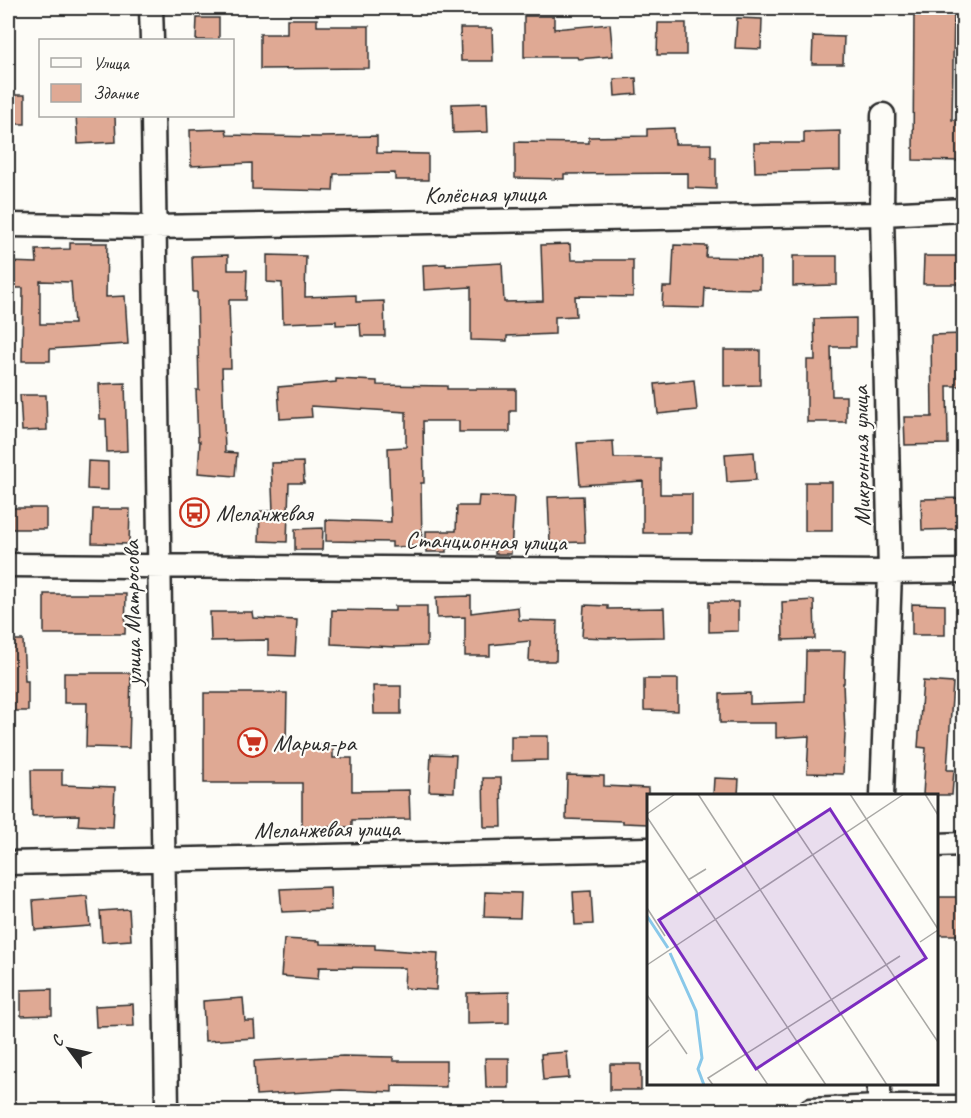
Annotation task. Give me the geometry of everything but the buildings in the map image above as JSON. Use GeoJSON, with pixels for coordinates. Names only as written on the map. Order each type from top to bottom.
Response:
{"type":"FeatureCollection","features":[{"type":"Feature","properties":{"kind":"street"},"geometry":{"type":"LineString","coordinates":[[151,8],[152,39]]}},
{"type":"Feature","properties":{"kind":"street","name":"Микронная улица"},"geometry":{"type":"LineString","coordinates":[[882,794],[891,573],[882,214],[883,115]]}},
{"type":"Feature","properties":{"kind":"street","name":"улица Матросова"},"geometry":{"type":"LineString","coordinates":[[153,117],[167,1110]]}},
{"type":"Feature","properties":{"kind":"street","name":"Колёсная улица"},"geometry":{"type":"LineString","coordinates":[[8,225],[154,227],[882,214],[963,210]]}},
{"type":"Feature","properties":{"kind":"street","name":"Станционная улица"},"geometry":{"type":"LineString","coordinates":[[8,565],[891,573],[963,571]]}},
{"type":"Feature","properties":{"kind":"street"},"geometry":{"type":"LineString","coordinates":[[938,844],[963,844]]}},
{"type":"Feature","properties":{"kind":"street","name":"Меланжевая улица"},"geometry":{"type":"LineString","coordinates":[[8,863],[647,849]]}},
{"type":"Feature","properties":{"kind":"street"},"geometry":{"type":"LineString","coordinates":[[879,1085],[879,1109]]}},
{"type":"Feature","properties":{"kind":"street"},"geometry":{"type":"LineString","coordinates":[[810,1110],[963,1107]]}},
{"type":"Feature","properties":{"kind":"place","name":"Меланжевая"},"geometry":{"type":"Point","coordinates":[195,513]}},
{"type":"Feature","properties":{"kind":"place","name":"Мария-ра"},"geometry":{"type":"Point","coordinates":[252,743]}}]}
